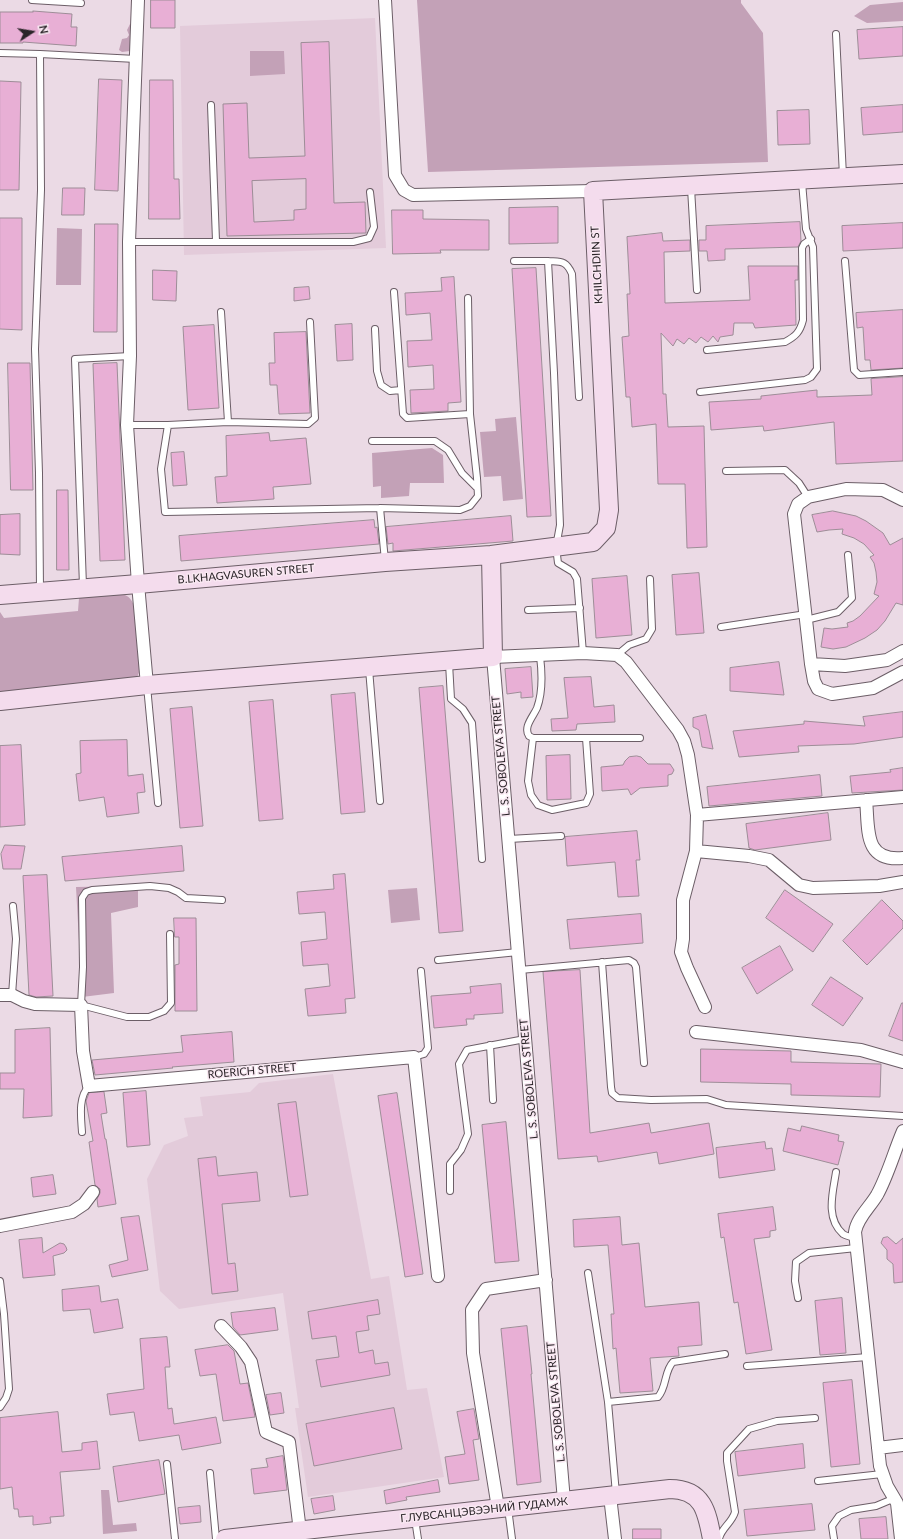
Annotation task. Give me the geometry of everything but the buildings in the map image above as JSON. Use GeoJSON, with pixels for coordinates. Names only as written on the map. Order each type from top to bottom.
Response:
{"type":"FeatureCollection","features":[{"type":"Feature","properties":{"kind":"street"},"geometry":{"type":"LineString","coordinates":[[138,0],[130,242],[130,356],[127,425],[138,584],[147,685]]}},
{"type":"Feature","properties":{"kind":"street"},"geometry":{"type":"LineString","coordinates":[[385,0],[395,175],[404,190],[414,196],[593,191],[903,174]]}},
{"type":"Feature","properties":{"kind":"street","name":"KHILCHDIIN ST"},"geometry":{"type":"LineString","coordinates":[[492,555],[593,542],[606,528],[609,510],[593,191]]}},
{"type":"Feature","properties":{"kind":"street"},"geometry":{"type":"LineString","coordinates":[[903,500],[883,490],[846,489],[808,497],[798,504],[794,514],[811,664],[814,681],[818,689],[832,694],[873,688],[903,672]]}},
{"type":"Feature","properties":{"kind":"street"},"geometry":{"type":"LineString","coordinates":[[492,555],[493,658]]}},
{"type":"Feature","properties":{"kind":"street","name":"B.LKHAGVASUREN STREET"},"geometry":{"type":"LineString","coordinates":[[0,595],[385,562],[492,555]]}},
{"type":"Feature","properties":{"kind":"street"},"geometry":{"type":"LineString","coordinates":[[811,664],[845,666],[887,660],[903,651]]}},
{"type":"Feature","properties":{"kind":"street"},"geometry":{"type":"LineString","coordinates":[[0,700],[147,685],[449,661],[583,653],[617,655],[626,662],[678,730],[684,741],[688,755],[697,815],[696,851],[683,900],[682,952],[687,968],[705,1007]]}},
{"type":"Feature","properties":{"kind":"street","name":"L. S. SOBOLEVA STREET"},"geometry":{"type":"LineString","coordinates":[[493,658],[564,1501]]}},
{"type":"Feature","properties":{"kind":"street"},"geometry":{"type":"LineString","coordinates":[[697,815],[903,797]]}},
{"type":"Feature","properties":{"kind":"street"},"geometry":{"type":"LineString","coordinates":[[866,800],[870,840],[873,850],[883,858],[903,858]]}},
{"type":"Feature","properties":{"kind":"street"},"geometry":{"type":"LineString","coordinates":[[696,851],[749,856],[769,860],[798,885],[813,888],[879,886],[903,882]]}},
{"type":"Feature","properties":{"kind":"street"},"geometry":{"type":"LineString","coordinates":[[6,995],[35,1004],[81,1005],[83,1051],[89,1086]]}},
{"type":"Feature","properties":{"kind":"street"},"geometry":{"type":"LineString","coordinates":[[696,1032],[861,1050],[903,1062]]}},
{"type":"Feature","properties":{"kind":"street"},"geometry":{"type":"LineString","coordinates":[[414,1057],[438,1276]]}},
{"type":"Feature","properties":{"kind":"street","name":"ROERICH STREET"},"geometry":{"type":"LineString","coordinates":[[89,1086],[414,1057]]}},
{"type":"Feature","properties":{"kind":"street"},"geometry":{"type":"LineString","coordinates":[[901,1539],[899,1510],[895,1498],[887,1486],[882,1474],[878,1448],[855,1227],[876,1196],[900,1144],[903,1132]]}},
{"type":"Feature","properties":{"kind":"street"},"geometry":{"type":"LineString","coordinates":[[0,1226],[72,1212],[84,1204],[93,1192]]}},
{"type":"Feature","properties":{"kind":"street"},"geometry":{"type":"LineString","coordinates":[[503,1507],[473,1353],[472,1310],[486,1289],[546,1280]]}},
{"type":"Feature","properties":{"kind":"street"},"geometry":{"type":"LineString","coordinates":[[221,1326],[241,1347],[251,1362],[266,1432],[289,1442],[311,1531]]}},
{"type":"Feature","properties":{"kind":"street"},"geometry":{"type":"LineString","coordinates":[[878,1448],[903,1445]]}},
{"type":"Feature","properties":{"kind":"street","name":"Г.ЛУВСАНЦЭВЭЭНИЙ ГУДАМЖ"},"geometry":{"type":"LineString","coordinates":[[225,1539],[280,1536],[503,1507],[670,1489],[680,1490],[691,1494],[699,1500],[706,1510],[712,1539]]}},
{"type":"Feature","properties":{"kind":"street"},"geometry":{"type":"LineString","coordinates":[[613,1496],[615,1539]]}},
{"type":"Feature","properties":{"kind":"lane"},"geometry":{"type":"LineString","coordinates":[[32,0],[81,3]]}},
{"type":"Feature","properties":{"kind":"lane"},"geometry":{"type":"LineString","coordinates":[[836,34],[843,178]]}},
{"type":"Feature","properties":{"kind":"lane"},"geometry":{"type":"LineString","coordinates":[[0,53],[136,60]]}},
{"type":"Feature","properties":{"kind":"lane"},"geometry":{"type":"LineString","coordinates":[[40,54],[41,190],[35,349],[39,473],[40,592]]}},
{"type":"Feature","properties":{"kind":"lane"},"geometry":{"type":"LineString","coordinates":[[212,104],[216,242]]}},
{"type":"Feature","properties":{"kind":"lane"},"geometry":{"type":"LineString","coordinates":[[700,392],[799,381],[811,377],[817,369],[813,247],[811,238],[806,229],[802,180]]}},
{"type":"Feature","properties":{"kind":"lane"},"geometry":{"type":"LineString","coordinates":[[691,186],[697,290]]}},
{"type":"Feature","properties":{"kind":"lane"},"geometry":{"type":"LineString","coordinates":[[130,242],[353,242],[369,238],[374,227],[370,192]]}},
{"type":"Feature","properties":{"kind":"lane"},"geometry":{"type":"LineString","coordinates":[[707,350],[785,342],[796,336],[800,331],[804,320],[802,248],[811,238]]}},
{"type":"Feature","properties":{"kind":"lane"},"geometry":{"type":"LineString","coordinates":[[514,261],[562,262],[568,265],[572,274],[580,397]]}},
{"type":"Feature","properties":{"kind":"lane"},"geometry":{"type":"LineString","coordinates":[[548,261],[560,525],[556,547],[558,563],[573,572],[576,579],[580,608],[583,653]]}},
{"type":"Feature","properties":{"kind":"lane"},"geometry":{"type":"LineString","coordinates":[[845,262],[854,370],[859,375],[903,372]]}},
{"type":"Feature","properties":{"kind":"lane"},"geometry":{"type":"LineString","coordinates":[[394,292],[403,414],[407,418],[470,414]]}},
{"type":"Feature","properties":{"kind":"lane"},"geometry":{"type":"LineString","coordinates":[[168,425],[161,469],[165,512],[380,508],[460,510],[470,506],[478,496],[470,414],[468,298]]}},
{"type":"Feature","properties":{"kind":"lane"},"geometry":{"type":"LineString","coordinates":[[221,312],[228,422]]}},
{"type":"Feature","properties":{"kind":"lane"},"geometry":{"type":"LineString","coordinates":[[127,425],[168,425],[228,422],[308,424],[315,418],[310,322]]}},
{"type":"Feature","properties":{"kind":"lane"},"geometry":{"type":"LineString","coordinates":[[375,329],[377,371],[381,385],[390,391],[401,390]]}},
{"type":"Feature","properties":{"kind":"lane"},"geometry":{"type":"LineString","coordinates":[[83,588],[75,359],[130,356]]}},
{"type":"Feature","properties":{"kind":"lane"},"geometry":{"type":"LineString","coordinates":[[372,441],[435,441],[448,450],[462,473],[477,488]]}},
{"type":"Feature","properties":{"kind":"lane"},"geometry":{"type":"LineString","coordinates":[[726,471],[785,470],[799,483],[808,497]]}},
{"type":"Feature","properties":{"kind":"lane"},"geometry":{"type":"LineString","coordinates":[[380,508],[385,562]]}},
{"type":"Feature","properties":{"kind":"lane"},"geometry":{"type":"LineString","coordinates":[[721,627],[838,612],[852,598],[848,555]]}},
{"type":"Feature","properties":{"kind":"lane"},"geometry":{"type":"LineString","coordinates":[[617,655],[629,645],[646,639],[652,629],[650,579]]}},
{"type":"Feature","properties":{"kind":"lane"},"geometry":{"type":"LineString","coordinates":[[528,610],[580,608]]}},
{"type":"Feature","properties":{"kind":"lane"},"geometry":{"type":"LineString","coordinates":[[540,656],[541,690],[537,707],[527,726],[529,736],[533,738],[640,738]]}},
{"type":"Feature","properties":{"kind":"lane"},"geometry":{"type":"LineString","coordinates":[[449,661],[452,699],[463,709],[472,722],[482,859]]}},
{"type":"Feature","properties":{"kind":"lane"},"geometry":{"type":"LineString","coordinates":[[369,667],[380,801]]}},
{"type":"Feature","properties":{"kind":"lane"},"geometry":{"type":"LineString","coordinates":[[147,685],[158,803]]}},
{"type":"Feature","properties":{"kind":"lane"},"geometry":{"type":"LineString","coordinates":[[533,738],[528,781],[531,795],[538,805],[552,810],[586,803],[590,794],[586,738]]}},
{"type":"Feature","properties":{"kind":"lane"},"geometry":{"type":"LineString","coordinates":[[508,839],[560,836]]}},
{"type":"Feature","properties":{"kind":"lane"},"geometry":{"type":"LineString","coordinates":[[170,934],[171,1003],[164,1011],[149,1016],[127,1017],[81,1005],[83,967],[82,898],[86,892],[92,890],[150,886],[169,888],[186,898],[222,900]]}},
{"type":"Feature","properties":{"kind":"lane"},"geometry":{"type":"LineString","coordinates":[[6,995],[16,939],[13,906]]}},
{"type":"Feature","properties":{"kind":"lane"},"geometry":{"type":"LineString","coordinates":[[438,960],[518,952]]}},
{"type":"Feature","properties":{"kind":"lane"},"geometry":{"type":"LineString","coordinates":[[520,970],[629,960],[634,963],[636,967],[644,1063]]}},
{"type":"Feature","properties":{"kind":"lane"},"geometry":{"type":"LineString","coordinates":[[602,962],[611,1087],[612,1093],[618,1098],[651,1100],[707,1099],[726,1105],[903,1116]]}},
{"type":"Feature","properties":{"kind":"lane"},"geometry":{"type":"LineString","coordinates":[[414,1057],[424,1054],[428,1048],[421,971]]}},
{"type":"Feature","properties":{"kind":"lane"},"geometry":{"type":"LineString","coordinates":[[450,1190],[450,1164],[461,1150],[468,1134],[459,1064],[468,1050],[525,1039]]}},
{"type":"Feature","properties":{"kind":"lane"},"geometry":{"type":"LineString","coordinates":[[490,1045],[493,1100]]}},
{"type":"Feature","properties":{"kind":"lane"},"geometry":{"type":"LineString","coordinates":[[82,1132],[81,1106],[84,1091],[89,1086]]}},
{"type":"Feature","properties":{"kind":"lane"},"geometry":{"type":"LineString","coordinates":[[836,1172],[831,1205],[832,1212],[836,1225],[844,1235],[856,1243]]}},
{"type":"Feature","properties":{"kind":"lane"},"geometry":{"type":"LineString","coordinates":[[798,1298],[795,1281],[796,1262],[809,1253],[856,1243]]}},
{"type":"Feature","properties":{"kind":"lane"},"geometry":{"type":"LineString","coordinates":[[588,1273],[608,1402],[613,1496]]}},
{"type":"Feature","properties":{"kind":"lane"},"geometry":{"type":"LineString","coordinates":[[0,1281],[4,1314],[9,1389],[6,1398],[0,1407]]}},
{"type":"Feature","properties":{"kind":"lane"},"geometry":{"type":"LineString","coordinates":[[608,1402],[658,1396],[661,1393],[669,1367],[673,1362],[725,1354]]}},
{"type":"Feature","properties":{"kind":"lane"},"geometry":{"type":"LineString","coordinates":[[747,1366],[868,1357]]}},
{"type":"Feature","properties":{"kind":"lane"},"geometry":{"type":"LineString","coordinates":[[719,1539],[721,1533],[734,1517],[735,1512],[727,1453],[749,1429],[777,1421],[815,1418]]}},
{"type":"Feature","properties":{"kind":"lane"},"geometry":{"type":"LineString","coordinates":[[166,1464],[175,1539]]}},
{"type":"Feature","properties":{"kind":"lane"},"geometry":{"type":"LineString","coordinates":[[210,1473],[216,1539]]}},
{"type":"Feature","properties":{"kind":"lane"},"geometry":{"type":"LineString","coordinates":[[818,1481],[882,1474]]}},
{"type":"Feature","properties":{"kind":"lane"},"geometry":{"type":"LineString","coordinates":[[834,1539],[832,1526],[839,1516],[851,1510],[876,1506],[895,1498]]}},
{"type":"Feature","properties":{"kind":"lane"},"geometry":{"type":"LineString","coordinates":[[503,1507],[512,1539]]}},
{"type":"Feature","properties":{"kind":"lane"},"geometry":{"type":"LineString","coordinates":[[415,1518],[418,1539]]}},
{"type":"Feature","properties":{"kind":"shaded area"},"geometry":{"type":"Polygon","coordinates":[[[417,0],[741,0],[741,3],[763,33],[768,162],[428,172],[417,0]]]}},
{"type":"Feature","properties":{"kind":"shaded area"},"geometry":{"type":"Polygon","coordinates":[[[903,2],[903,21],[867,23],[854,16],[870,5],[903,2]]]}},
{"type":"Feature","properties":{"kind":"shaded area"},"geometry":{"type":"Polygon","coordinates":[[[375,18],[386,248],[184,255],[180,26],[375,18]]]}},
{"type":"Feature","properties":{"kind":"shaded area"},"geometry":{"type":"Polygon","coordinates":[[[130,24],[134,25],[130,51],[122,52],[119,50],[122,39],[127,38],[129,35],[127,30],[130,24]]]}},
{"type":"Feature","properties":{"kind":"shaded area"},"geometry":{"type":"Polygon","coordinates":[[[250,51],[284,51],[285,74],[250,76],[250,51]]]}},
{"type":"Feature","properties":{"kind":"shaded area"},"geometry":{"type":"Polygon","coordinates":[[[57,228],[82,229],[81,285],[56,285],[57,228]]]}},
{"type":"Feature","properties":{"kind":"shaded area"},"geometry":{"type":"Polygon","coordinates":[[[516,417],[523,499],[503,501],[501,476],[484,477],[480,432],[496,431],[495,419],[516,417]]]}},
{"type":"Feature","properties":{"kind":"shaded area"},"geometry":{"type":"Polygon","coordinates":[[[432,448],[443,455],[444,483],[410,483],[409,496],[381,498],[381,486],[373,487],[372,453],[432,448]]]}},
{"type":"Feature","properties":{"kind":"shaded area"},"geometry":{"type":"Polygon","coordinates":[[[122,594],[130,598],[134,605],[140,670],[136,680],[0,694],[0,612],[4,618],[78,611],[79,598],[122,594]]]}},
{"type":"Feature","properties":{"kind":"shaded area"},"geometry":{"type":"Polygon","coordinates":[[[138,886],[138,907],[111,913],[114,993],[82,997],[76,887],[138,886]]]}},
{"type":"Feature","properties":{"kind":"shaded area"},"geometry":{"type":"Polygon","coordinates":[[[417,888],[420,920],[391,923],[388,890],[417,888]]]}},
{"type":"Feature","properties":{"kind":"shaded area"},"geometry":{"type":"Polygon","coordinates":[[[333,1074],[371,1279],[389,1276],[407,1390],[427,1388],[444,1477],[308,1497],[295,1408],[299,1408],[283,1293],[179,1309],[160,1291],[147,1179],[164,1145],[188,1136],[184,1118],[203,1116],[200,1097],[250,1092],[259,1083],[333,1074]]]}},
{"type":"Feature","properties":{"kind":"shaded area"},"geometry":{"type":"Polygon","coordinates":[[[101,1490],[109,1490],[113,1525],[136,1523],[137,1531],[103,1534],[101,1490]]]}}]}
